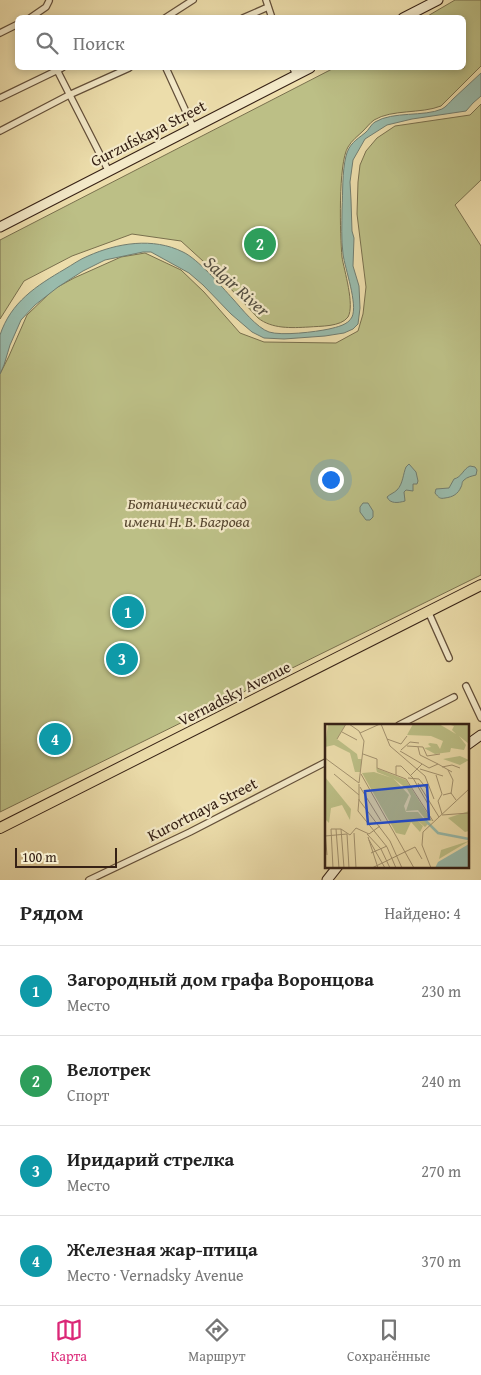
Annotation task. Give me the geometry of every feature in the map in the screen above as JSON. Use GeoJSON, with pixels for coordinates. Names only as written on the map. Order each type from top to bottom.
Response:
{"type":"FeatureCollection","features":[{"type":"Feature","properties":{"kind":"main road"},"geometry":{"type":"LineString","coordinates":[[409,15],[438,0]]}},
{"type":"Feature","properties":{"kind":"main road","name":"Gurzufskaya Street"},"geometry":{"type":"LineString","coordinates":[[0,227],[193,127],[294,71]]}},
{"type":"Feature","properties":{"kind":"main road","name":"Vernadsky Avenue"},"geometry":{"type":"LineString","coordinates":[[0,828],[481,585]]}},
{"type":"Feature","properties":{"kind":"main road"},"geometry":{"type":"LineString","coordinates":[[468,744],[481,735]]}},
{"type":"Feature","properties":{"kind":"main road"},"geometry":{"type":"LineString","coordinates":[[327,880],[336,868]]}},
{"type":"Feature","properties":{"kind":"street"},"geometry":{"type":"LineString","coordinates":[[170,15],[193,0]]}},
{"type":"Feature","properties":{"kind":"street"},"geometry":{"type":"LineString","coordinates":[[266,0],[271,15]]}},
{"type":"Feature","properties":{"kind":"street"},"geometry":{"type":"LineString","coordinates":[[36,15],[46,7],[49,1]]}},
{"type":"Feature","properties":{"kind":"street"},"geometry":{"type":"LineString","coordinates":[[250,15],[268,7]]}},
{"type":"Feature","properties":{"kind":"street"},"geometry":{"type":"LineString","coordinates":[[0,33],[15,26]]}},
{"type":"Feature","properties":{"kind":"street"},"geometry":{"type":"LineString","coordinates":[[0,98],[54,70]]}},
{"type":"Feature","properties":{"kind":"street"},"geometry":{"type":"LineString","coordinates":[[59,70],[69,95],[108,170]]}},
{"type":"Feature","properties":{"kind":"street"},"geometry":{"type":"LineString","coordinates":[[0,131],[69,95],[125,70]]}},
{"type":"Feature","properties":{"kind":"street"},"geometry":{"type":"LineString","coordinates":[[167,70],[193,127]]}},
{"type":"Feature","properties":{"kind":"street"},"geometry":{"type":"LineString","coordinates":[[428,612],[449,658]]}},
{"type":"Feature","properties":{"kind":"street"},"geometry":{"type":"LineString","coordinates":[[466,686],[481,718]]}},
{"type":"Feature","properties":{"kind":"street"},"geometry":{"type":"LineString","coordinates":[[401,724],[454,697]]}},
{"type":"Feature","properties":{"kind":"street","name":"Kurortnaya Street"},"geometry":{"type":"LineString","coordinates":[[89,880],[190,832],[325,763]]}},
{"type":"Feature","properties":{"kind":"green space"},"geometry":{"type":"Polygon","coordinates":[[[455,0],[481,0],[481,66],[441,106],[425,110],[389,114],[374,120],[348,147],[343,168],[340,200],[342,257],[348,287],[350,312],[348,317],[341,323],[309,327],[289,327],[263,322],[215,272],[181,241],[132,234],[72,256],[24,281],[0,319],[0,240],[330,70],[466,70],[466,15],[429,15],[455,0]]]}},
{"type":"Feature","properties":{"kind":"green space","name":"Ботанический сад имени Н. В. Багрова"},"geometry":{"type":"Polygon","coordinates":[[[481,104],[481,180],[455,205],[481,246],[481,575],[0,812],[0,374],[27,315],[54,289],[74,278],[121,257],[145,253],[181,270],[204,292],[240,333],[264,342],[336,343],[358,331],[363,314],[366,287],[357,214],[360,165],[366,151],[377,138],[395,126],[470,115],[481,104]]]}},
{"type":"Feature","properties":{"kind":"shaded area"},"geometry":{"type":"Polygon","coordinates":[[[481,73],[481,96],[466,111],[412,119],[387,125],[365,139],[353,160],[350,182],[354,238],[353,266],[359,286],[360,308],[358,324],[353,329],[344,333],[325,336],[284,339],[264,338],[252,332],[231,314],[189,273],[151,252],[143,252],[105,260],[58,287],[35,305],[21,320],[0,374],[0,335],[11,313],[26,296],[54,275],[85,257],[99,251],[135,243],[160,244],[189,255],[209,273],[254,322],[269,332],[290,334],[329,329],[345,324],[352,317],[353,311],[352,295],[343,254],[342,237],[343,175],[349,148],[374,123],[382,119],[442,109],[481,73]]]}},
{"type":"Feature","properties":{"kind":"shaded area"},"geometry":{"type":"Polygon","coordinates":[[[409,464],[416,472],[417,484],[413,484],[413,491],[406,490],[404,492],[405,501],[392,502],[387,497],[399,488],[406,467],[409,464]]]}},
{"type":"Feature","properties":{"kind":"shaded area"},"geometry":{"type":"Polygon","coordinates":[[[470,466],[475,467],[477,470],[476,475],[464,480],[457,493],[450,497],[441,498],[435,493],[436,489],[449,488],[454,479],[459,477],[470,466]]]}},
{"type":"Feature","properties":{"kind":"shaded area"},"geometry":{"type":"Polygon","coordinates":[[[363,503],[368,503],[373,511],[373,517],[370,520],[366,520],[360,512],[360,507],[363,503]]]}},
{"type":"Feature","properties":{"kind":"place","name":"Велотрек"},"geometry":{"type":"Point","coordinates":[260,244]}},
{"type":"Feature","properties":{"kind":"place","name":"Загородный дом графа Воронцова"},"geometry":{"type":"Point","coordinates":[128,612]}},
{"type":"Feature","properties":{"kind":"place","name":"Иридарий стрелка"},"geometry":{"type":"Point","coordinates":[122,659]}},
{"type":"Feature","properties":{"kind":"place","name":"Железная жар-птица"},"geometry":{"type":"Point","coordinates":[55,739]}},
{"type":"Feature","properties":{"kind":"water label","name":"Salgir River"},"geometry":{"type":"Point","coordinates":[237,286]}}]}
